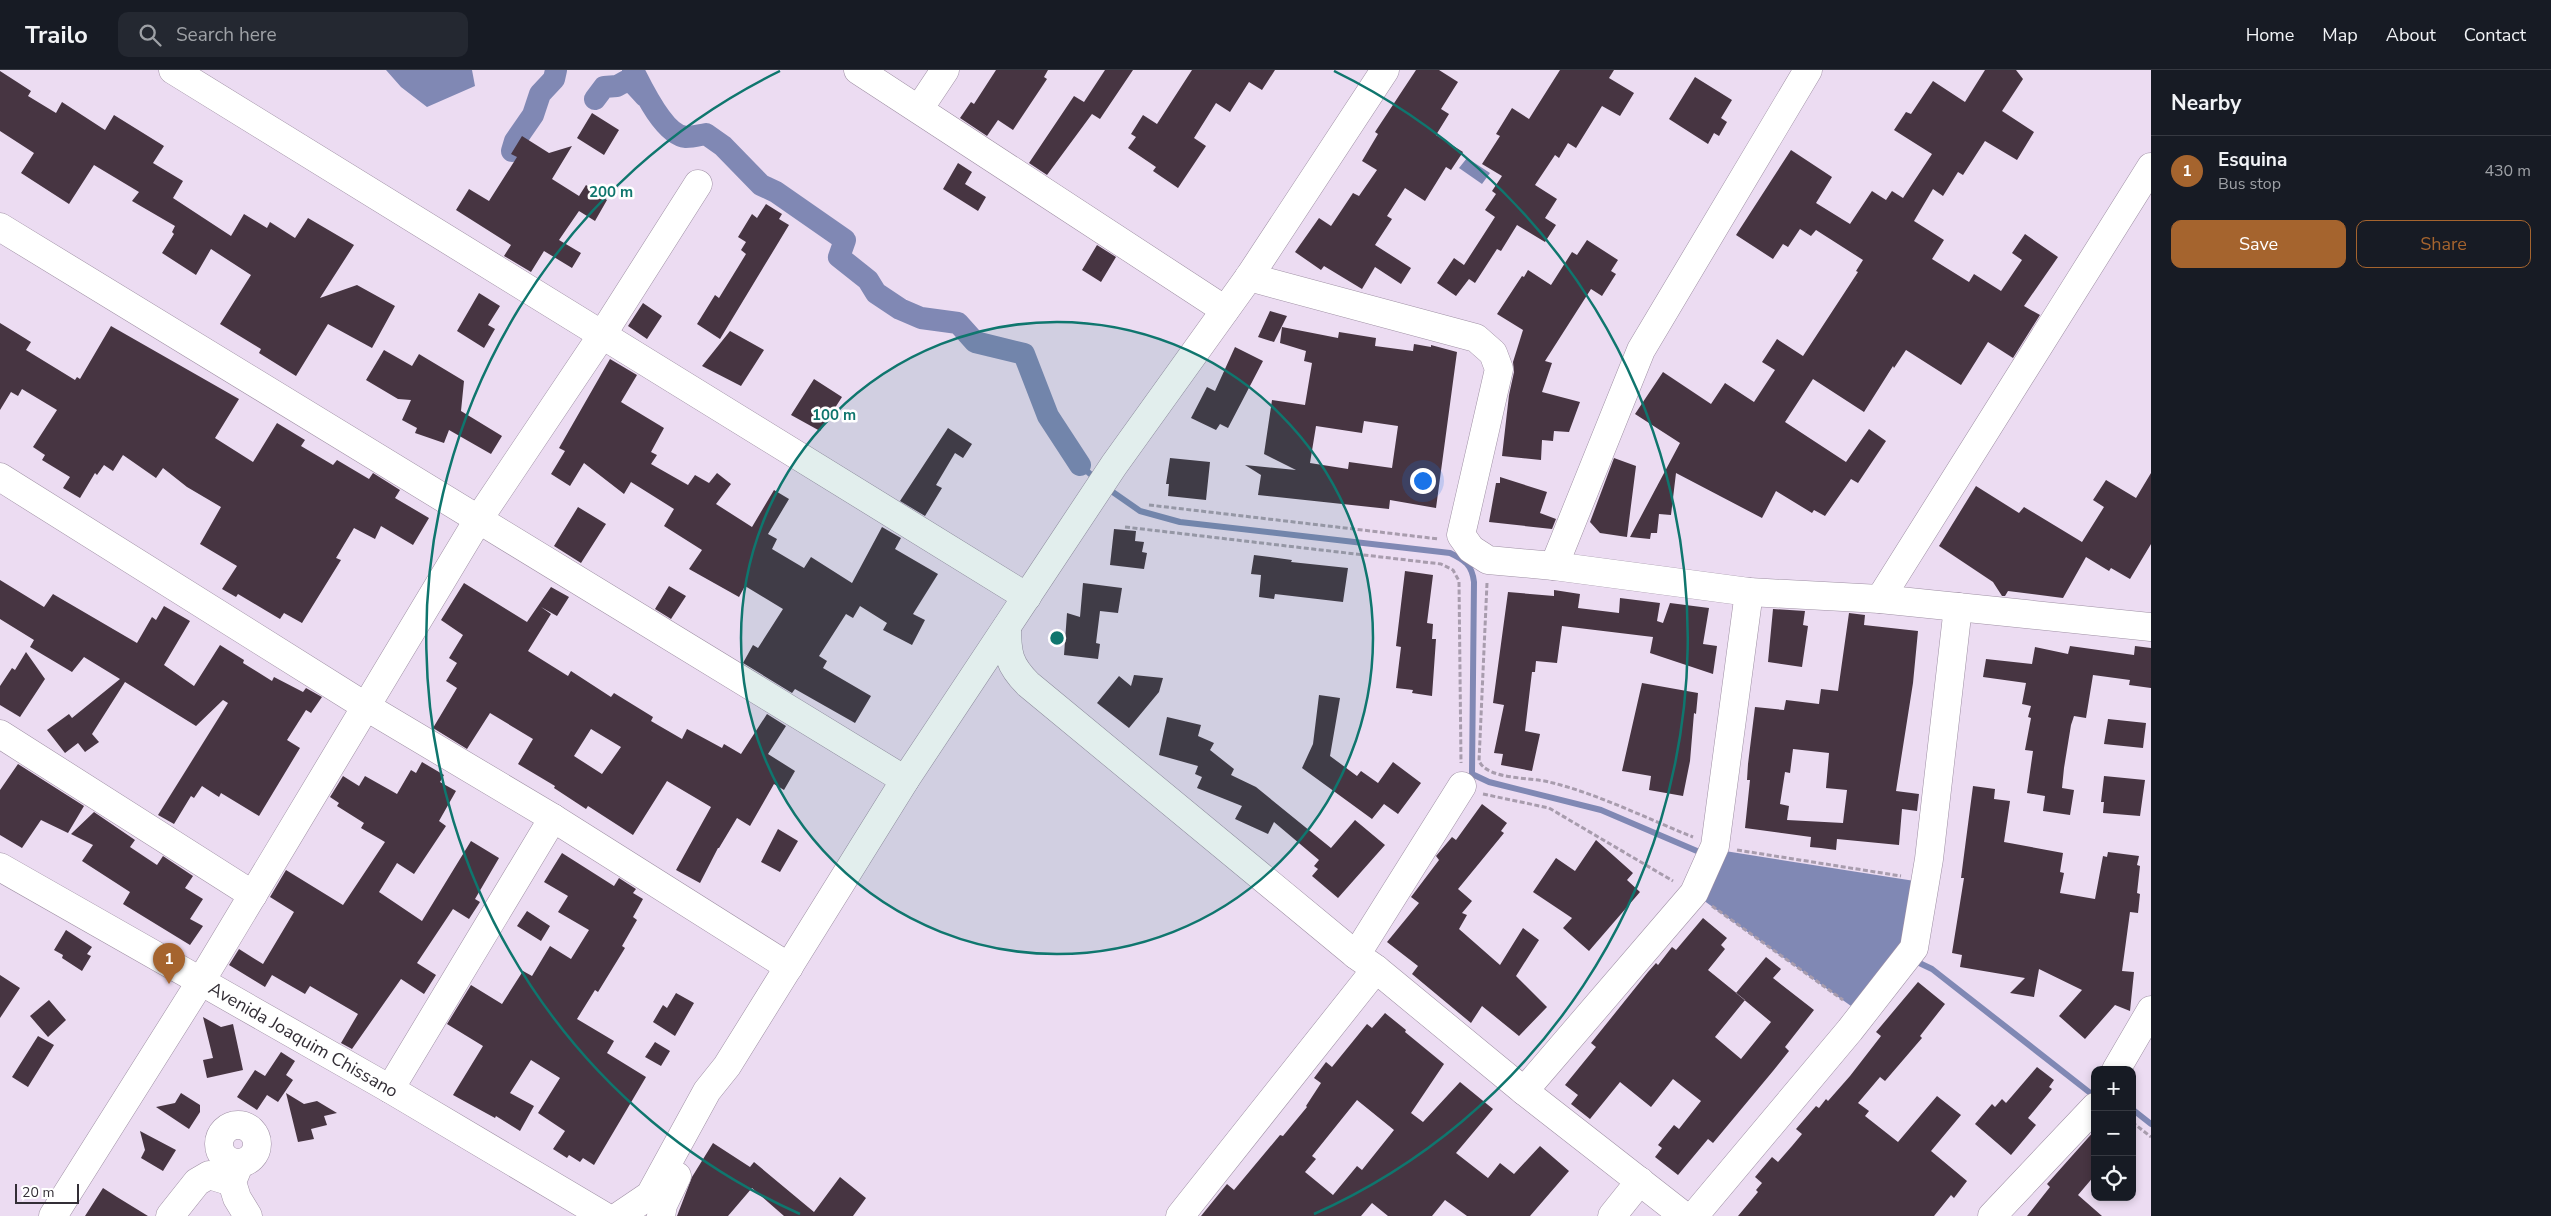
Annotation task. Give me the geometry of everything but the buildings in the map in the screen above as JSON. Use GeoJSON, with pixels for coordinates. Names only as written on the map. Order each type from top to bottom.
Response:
{"type":"FeatureCollection","features":[{"type":"Feature","properties":{"kind":"street"},"geometry":{"type":"LineString","coordinates":[[173,70],[1027,597]]}},
{"type":"Feature","properties":{"kind":"street"},"geometry":{"type":"LineString","coordinates":[[858,70],[1225,310]]}},
{"type":"Feature","properties":{"kind":"street"},"geometry":{"type":"LineString","coordinates":[[919,109],[945,70]]}},
{"type":"Feature","properties":{"kind":"street"},"geometry":{"type":"LineString","coordinates":[[619,1216],[650,1196],[707,1090],[727,1066],[905,780],[1092,502],[1114,465],[1249,277],[1385,70]]}},
{"type":"Feature","properties":{"kind":"street"},"geometry":{"type":"LineString","coordinates":[[1554,566],[1641,350],[1808,70]]}},
{"type":"Feature","properties":{"kind":"street"},"geometry":{"type":"LineString","coordinates":[[1880,599],[2151,167]]}},
{"type":"Feature","properties":{"kind":"street"},"geometry":{"type":"LineString","coordinates":[[53,1216],[201,981],[478,520],[602,335],[698,184]]}},
{"type":"Feature","properties":{"kind":"street"},"geometry":{"type":"LineString","coordinates":[[0,227],[905,780]]}},
{"type":"Feature","properties":{"kind":"street"},"geometry":{"type":"LineString","coordinates":[[1249,277],[1476,338],[1493,353],[1499,369],[1461,535],[1471,549],[1488,560],[1554,566],[1749,592],[1880,599],[2151,627]]}},
{"type":"Feature","properties":{"kind":"street"},"geometry":{"type":"LineString","coordinates":[[0,477],[365,706],[553,818],[789,967]]}},
{"type":"Feature","properties":{"kind":"street"},"geometry":{"type":"LineString","coordinates":[[1524,1091],[1694,893],[1715,846],[1749,592]]}},
{"type":"Feature","properties":{"kind":"street"},"geometry":{"type":"LineString","coordinates":[[1694,1216],[1863,1014],[1908,956],[1925,880],[1958,607]]}},
{"type":"Feature","properties":{"kind":"street"},"geometry":{"type":"LineString","coordinates":[[1008,627],[1007,650],[1015,671],[1028,684],[1524,1091],[1684,1216]]}},
{"type":"Feature","properties":{"kind":"street"},"geometry":{"type":"LineString","coordinates":[[965,691],[988,680],[1011,677],[1028,684]]}},
{"type":"Feature","properties":{"kind":"street"},"geometry":{"type":"LineString","coordinates":[[0,734],[253,895]]}},
{"type":"Feature","properties":{"kind":"street"},"geometry":{"type":"LineString","coordinates":[[1180,1216],[1366,962],[1475,774]]}},
{"type":"Feature","properties":{"kind":"street"},"geometry":{"type":"LineString","coordinates":[[390,1089],[553,818]]}},
{"type":"Feature","properties":{"kind":"street","name":"Avenida Joaquim Chissano"},"geometry":{"type":"LineString","coordinates":[[0,867],[390,1089],[604,1216]]}},
{"type":"Feature","properties":{"kind":"street"},"geometry":{"type":"LineString","coordinates":[[2118,1066],[2151,1010]]}},
{"type":"Feature","properties":{"kind":"street"},"geometry":{"type":"LineString","coordinates":[[661,1216],[663,1205],[717,1095],[727,1066]]}},
{"type":"Feature","properties":{"kind":"street"},"geometry":{"type":"LineString","coordinates":[[1992,1216],[2091,1111]]}},
{"type":"Feature","properties":{"kind":"street"},"geometry":{"type":"LineString","coordinates":[[170,1216],[197,1182],[203,1178],[210,1175],[236,1173],[237,1198],[248,1216]]}},
{"type":"Feature","properties":{"kind":"street"},"geometry":{"type":"LineString","coordinates":[[1612,1216],[1640,1181]]}},
{"type":"Feature","properties":{"kind":"path"},"geometry":{"type":"LineString","coordinates":[[1149,505],[1447,540],[1461,535]]}},
{"type":"Feature","properties":{"kind":"path"},"geometry":{"type":"LineString","coordinates":[[1125,527],[1441,564],[1453,570],[1459,581],[1478,793],[1549,808],[1694,893],[1863,1014]]}},
{"type":"Feature","properties":{"kind":"path"},"geometry":{"type":"LineString","coordinates":[[1475,774],[1479,761],[1488,560]]}},
{"type":"Feature","properties":{"kind":"path"},"geometry":{"type":"LineString","coordinates":[[1475,774],[1492,773],[1550,782],[1612,804],[1715,846],[1925,880]]}},
{"type":"Feature","properties":{"kind":"path"},"geometry":{"type":"LineString","coordinates":[[2136,1125],[2151,1137]]}},
{"type":"Feature","properties":{"kind":"water"},"geometry":{"type":"Polygon","coordinates":[[[386,70],[472,70],[475,86],[427,107],[401,87],[386,70]]]}},
{"type":"Feature","properties":{"kind":"water"},"geometry":{"type":"Polygon","coordinates":[[[1467,158],[1490,173],[1482,184],[1459,168],[1467,158]]]}},
{"type":"Feature","properties":{"kind":"water"},"geometry":{"type":"Polygon","coordinates":[[[1725,851],[1921,882],[1910,945],[1858,1011],[1703,900],[1725,851]]]}},
{"type":"Feature","properties":{"kind":"waterway"},"geometry":{"type":"LineString","coordinates":[[512,151],[515,141],[533,115],[540,94],[554,79],[556,70]]}},
{"type":"Feature","properties":{"kind":"waterway"},"geometry":{"type":"LineString","coordinates":[[633,70],[655,110],[670,128],[686,137],[706,134],[723,146],[761,185],[776,192],[845,240],[839,257],[868,280],[876,293],[900,309],[921,318],[958,323],[975,342],[1024,354],[1048,416],[1080,465]]}},
{"type":"Feature","properties":{"kind":"waterway"},"geometry":{"type":"LineString","coordinates":[[595,99],[604,87],[617,86],[626,81],[634,84],[645,96]]}},
{"type":"Feature","properties":{"kind":"waterway"},"geometry":{"type":"LineString","coordinates":[[1080,465],[1097,480]]}},
{"type":"Feature","properties":{"kind":"waterway"},"geometry":{"type":"LineString","coordinates":[[1107,488],[1140,511],[1180,522],[1450,553],[1460,558],[1472,571],[1474,582],[1472,774],[1489,782],[1601,810],[1704,854]]}},
{"type":"Feature","properties":{"kind":"waterway"},"geometry":{"type":"LineString","coordinates":[[1913,960],[1932,969],[2091,1093]]}},
{"type":"Feature","properties":{"kind":"waterway"},"geometry":{"type":"LineString","coordinates":[[2135,1111],[2151,1124]]}},
{"type":"Feature","properties":{"kind":"place","name":"Esquina"},"geometry":{"type":"Point","coordinates":[169,984]}}]}
